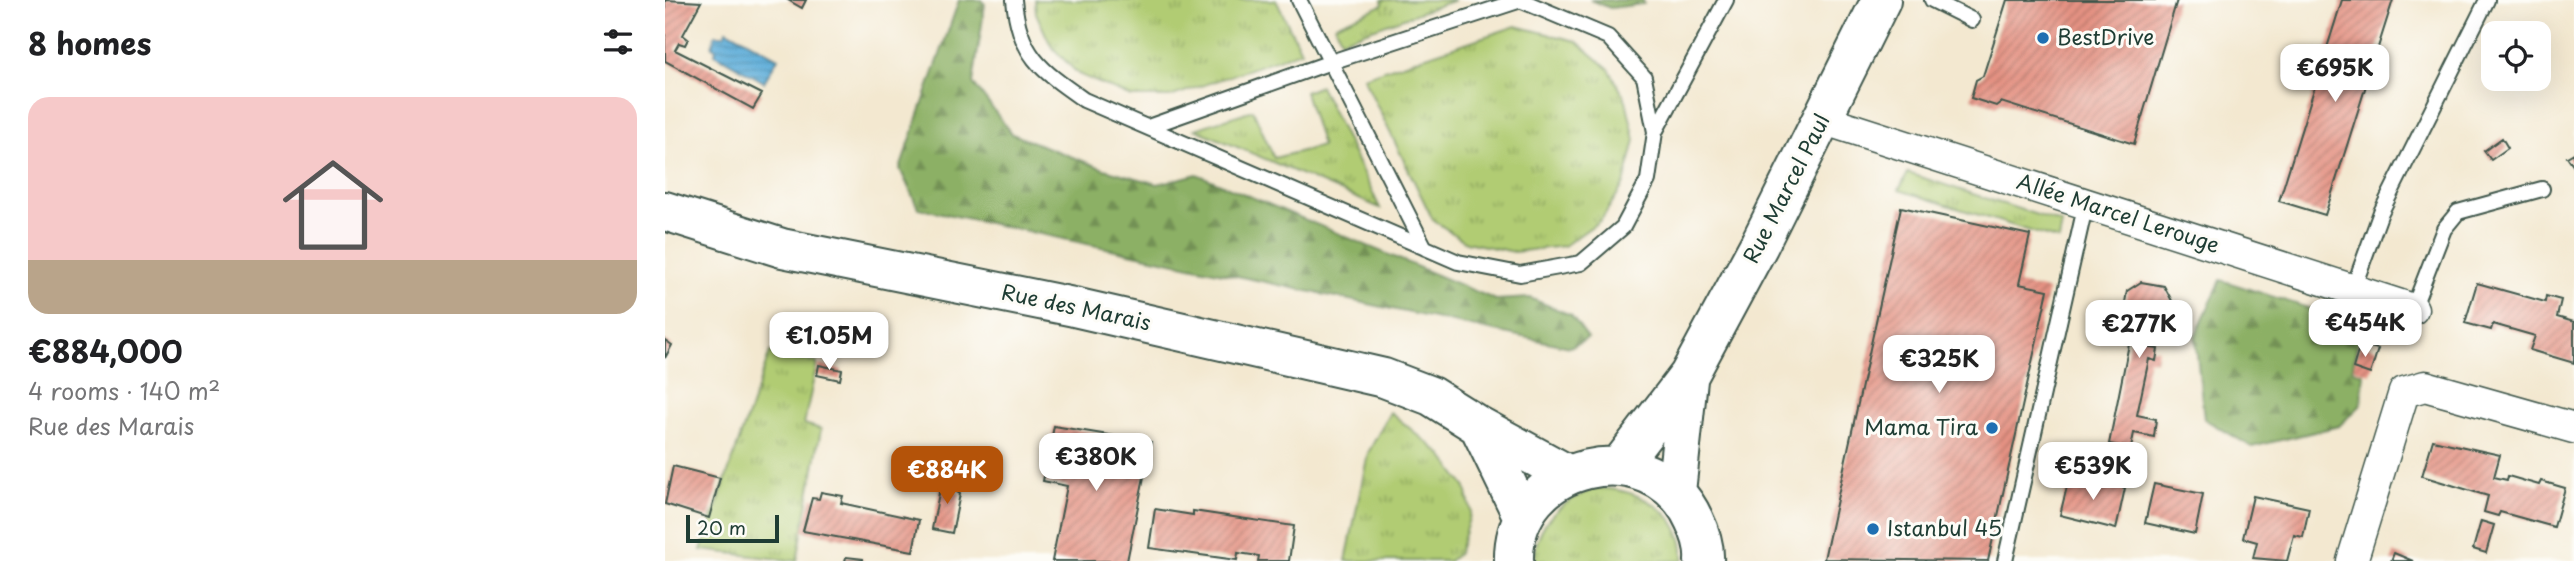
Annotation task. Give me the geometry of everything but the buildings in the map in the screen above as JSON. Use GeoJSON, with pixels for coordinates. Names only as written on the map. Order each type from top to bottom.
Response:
{"type":"FeatureCollection","features":[{"type":"Feature","properties":{"kind":"street","name":"Rue Marcel Paul"},"geometry":{"type":"LineString","coordinates":[[1620,465],[1689,375],[1759,246],[1881,0]]}},
{"type":"Feature","properties":{"kind":"street","name":"Allée Marcel Lerouge"},"geometry":{"type":"LineString","coordinates":[[1822,119],[2413,309]]}},
{"type":"Feature","properties":{"kind":"street","name":"Rue des Marais"},"geometry":{"type":"LineString","coordinates":[[665,211],[782,248],[1074,307],[1328,363],[1431,396],[1479,426],[1567,474]]}},
{"type":"Feature","properties":{"kind":"street","name":"Rue Marcel Paul"},"geometry":{"type":"LineString","coordinates":[[1676,492],[1689,375]]}},
{"type":"Feature","properties":{"kind":"street"},"geometry":{"type":"LineString","coordinates":[[2352,561],[2404,392],[2425,386],[2574,428]]}},
{"type":"Feature","properties":{"kind":"street"},"geometry":{"type":"LineString","coordinates":[[1479,426],[1523,517]]}},
{"type":"Feature","properties":{"kind":"street"},"geometry":{"type":"LineString","coordinates":[[1511,559],[1523,517],[1535,500],[1567,474],[1584,468],[1620,465],[1659,479],[1676,492],[1690,511],[1700,532],[1704,561]]}},
{"type":"Feature","properties":{"kind":"lane"},"geometry":{"type":"LineString","coordinates":[[1014,0],[1017,30],[1042,71],[1084,100],[1458,262],[1520,274],[1581,263],[1623,227],[1647,180],[1655,132],[1726,0]]}},
{"type":"Feature","properties":{"kind":"lane"},"geometry":{"type":"LineString","coordinates":[[1299,0],[1425,248]]}},
{"type":"Feature","properties":{"kind":"lane"},"geometry":{"type":"LineString","coordinates":[[1148,127],[1331,62],[1521,0],[1608,37],[1644,77],[1655,132]]}},
{"type":"Feature","properties":{"kind":"lane"},"geometry":{"type":"LineString","coordinates":[[1932,0],[1972,20]]}},
{"type":"Feature","properties":{"kind":"lane"},"geometry":{"type":"LineString","coordinates":[[2353,289],[2381,212],[2487,0]]}},
{"type":"Feature","properties":{"kind":"lane"},"geometry":{"type":"LineString","coordinates":[[2413,309],[2444,229],[2458,212],[2542,189]]}},
{"type":"Feature","properties":{"kind":"lane"},"geometry":{"type":"LineString","coordinates":[[2005,561],[2086,203]]}},
{"type":"Feature","properties":{"kind":"green space"},"geometry":{"type":"Polygon","coordinates":[[[959,0],[981,0],[985,4],[973,83],[1012,134],[1104,169],[1158,184],[1197,174],[1496,300],[1530,298],[1571,315],[1588,338],[1570,347],[918,208],[900,169],[959,0]]]}},
{"type":"Feature","properties":{"kind":"green space"},"geometry":{"type":"Polygon","coordinates":[[[1035,0],[1276,0],[1301,51],[1170,97],[1131,97],[1078,74],[1051,46],[1036,13],[1035,0]]]}},
{"type":"Feature","properties":{"kind":"green space"},"geometry":{"type":"Polygon","coordinates":[[[1382,0],[1455,0],[1341,40],[1335,25],[1383,5],[1382,0]]]}},
{"type":"Feature","properties":{"kind":"green space"},"geometry":{"type":"Polygon","coordinates":[[[1590,0],[1643,0],[1644,4],[1610,8],[1590,0]]]}},
{"type":"Feature","properties":{"kind":"green space"},"geometry":{"type":"Polygon","coordinates":[[[1516,26],[1576,41],[1609,69],[1626,100],[1635,140],[1624,184],[1601,220],[1564,246],[1514,252],[1466,242],[1433,220],[1363,77],[1516,26]]]}},
{"type":"Feature","properties":{"kind":"green space"},"geometry":{"type":"Polygon","coordinates":[[[1320,86],[1380,208],[1195,129],[1253,110],[1274,158],[1322,146],[1305,92],[1320,86]]]}},
{"type":"Feature","properties":{"kind":"green space"},"geometry":{"type":"Polygon","coordinates":[[[1908,173],[2062,223],[2059,240],[1899,190],[1908,173]]]}},
{"type":"Feature","properties":{"kind":"green space"},"geometry":{"type":"Polygon","coordinates":[[[2221,280],[2361,325],[2352,370],[2364,374],[2361,405],[2339,426],[2252,447],[2204,419],[2195,336],[2221,280]]]}},
{"type":"Feature","properties":{"kind":"green space"},"geometry":{"type":"Polygon","coordinates":[[[770,352],[817,363],[804,424],[821,429],[797,561],[701,550],[770,352]]]}},
{"type":"Feature","properties":{"kind":"green space"},"geometry":{"type":"Polygon","coordinates":[[[1390,412],[1441,454],[1466,488],[1471,512],[1458,554],[1449,561],[1346,561],[1368,453],[1390,412]]]}},
{"type":"Feature","properties":{"kind":"green space"},"geometry":{"type":"Polygon","coordinates":[[[1597,488],[1628,493],[1657,506],[1677,529],[1682,544],[1683,561],[1535,561],[1540,535],[1553,514],[1573,499],[1597,488]]]}},
{"type":"Feature","properties":{"kind":"water"},"geometry":{"type":"Polygon","coordinates":[[[727,30],[778,58],[764,82],[715,54],[716,49],[712,47],[715,35],[724,35],[727,30]]]}},
{"type":"Feature","properties":{"kind":"place","name":"BestDrive"},"geometry":{"type":"Point","coordinates":[2043,38]}},
{"type":"Feature","properties":{"kind":"place","name":"Mama Tira"},"geometry":{"type":"Point","coordinates":[1992,428]}},
{"type":"Feature","properties":{"kind":"place","name":"Istanbul 45"},"geometry":{"type":"Point","coordinates":[1873,529]}}]}
